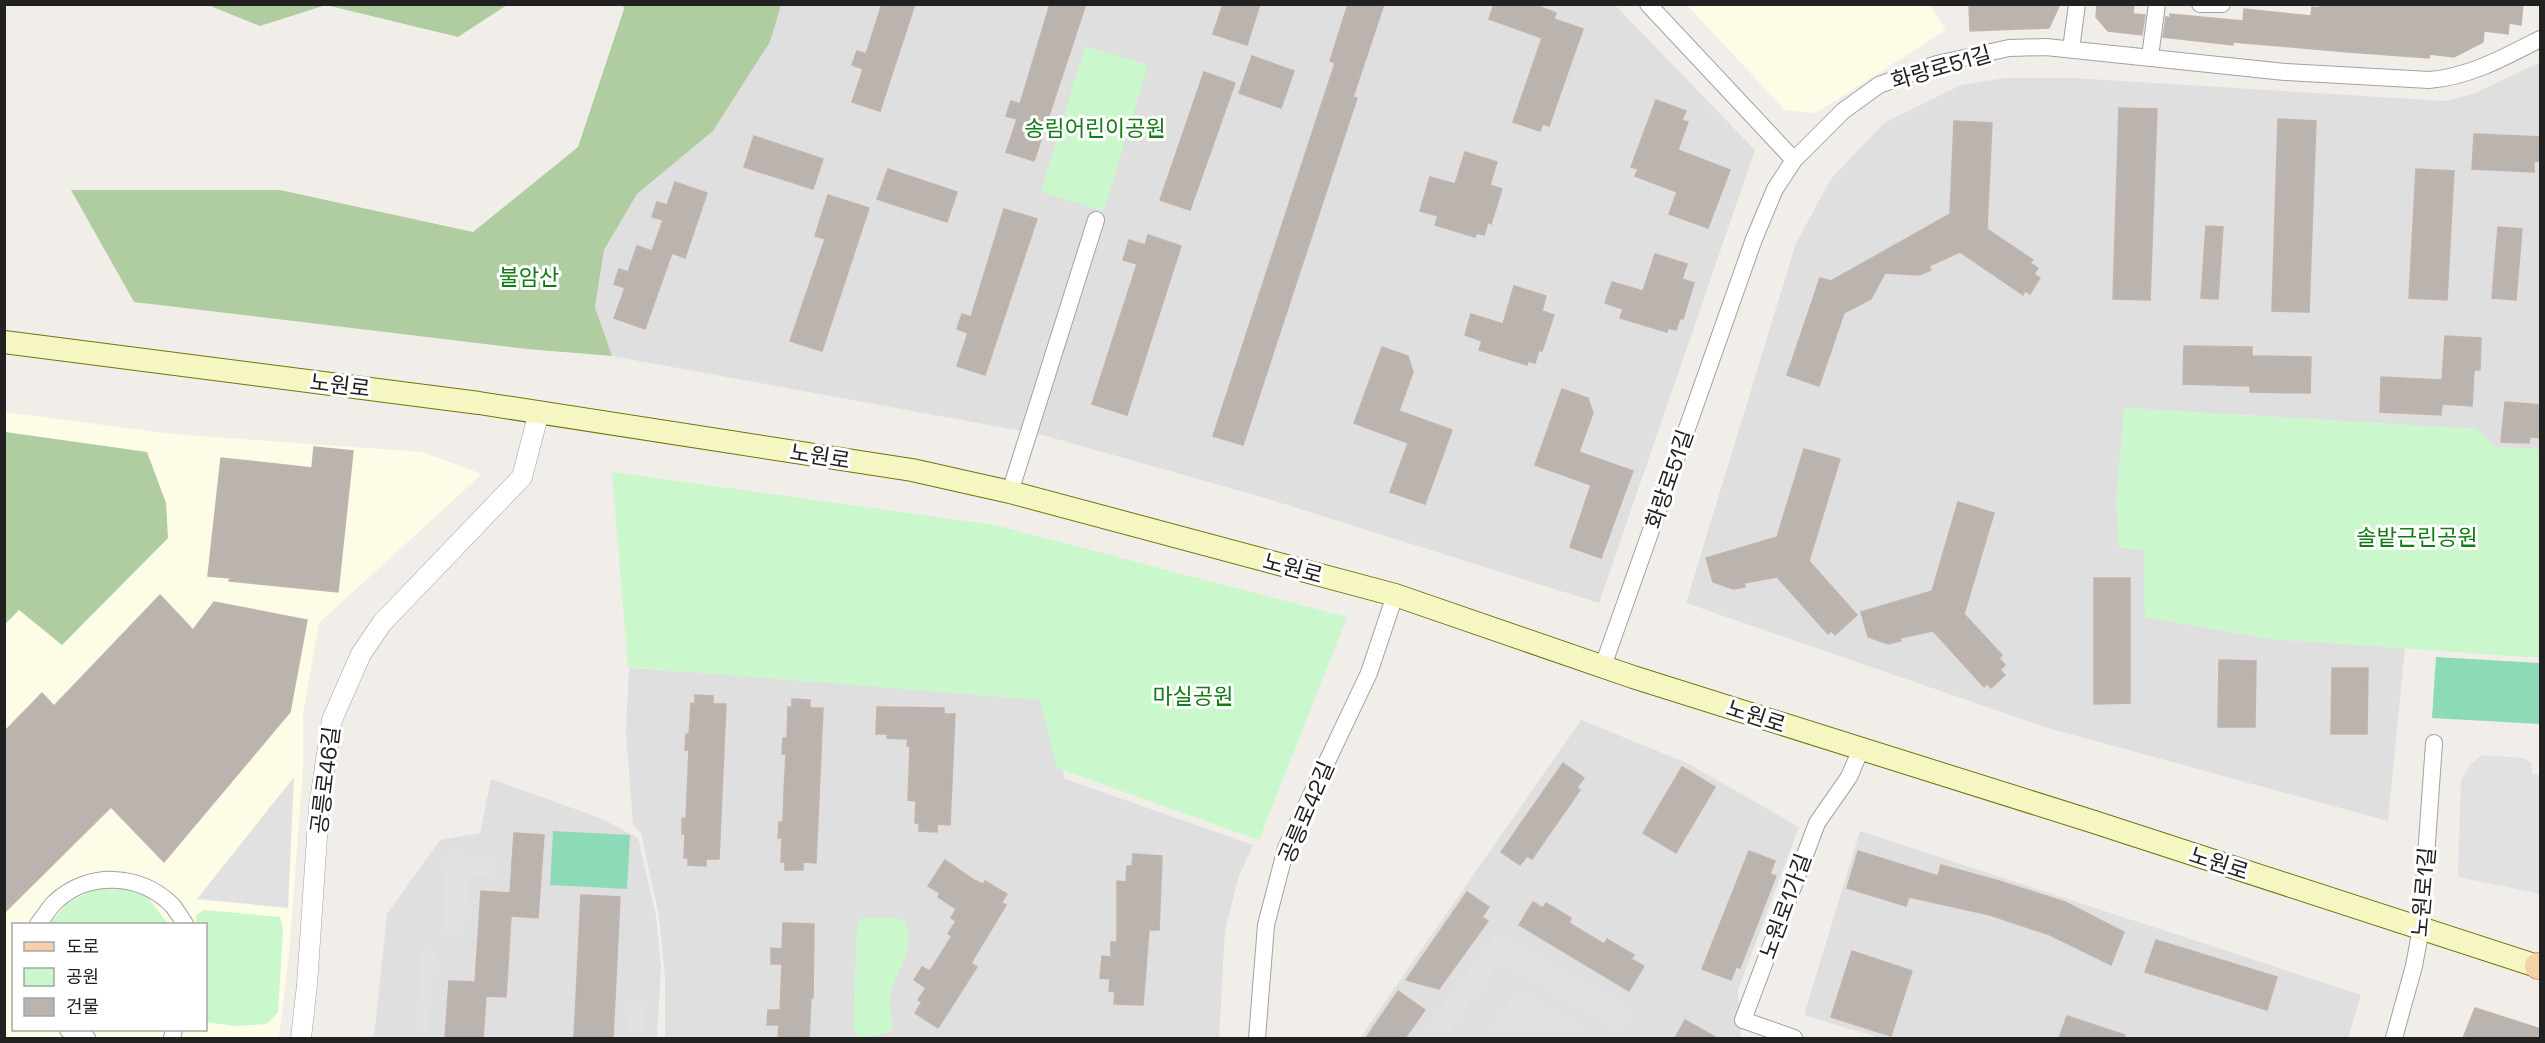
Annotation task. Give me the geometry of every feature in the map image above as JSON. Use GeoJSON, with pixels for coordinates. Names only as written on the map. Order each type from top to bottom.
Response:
{"type":"FeatureCollection","features":[{"type":"Feature","properties":{"kind":"main road","name":"노원로"},"geometry":{"type":"LineString","coordinates":[[4,342],[539,412],[912,470],[1010,492],[1395,595],[1603,666],[2540,966]]}},
{"type":"Feature","properties":{"kind":"street"},"geometry":{"type":"LineString","coordinates":[[1648,4],[1794,160]]}},
{"type":"Feature","properties":{"kind":"street"},"geometry":{"type":"LineString","coordinates":[[2071,49],[2077,4]]}},
{"type":"Feature","properties":{"kind":"street"},"geometry":{"type":"LineString","coordinates":[[2151,57],[2157,4]]}},
{"type":"Feature","properties":{"kind":"street"},"geometry":{"type":"LineString","coordinates":[[2200,4],[2222,4]]}},
{"type":"Feature","properties":{"kind":"street","name":"화랑로51길"},"geometry":{"type":"LineString","coordinates":[[1603,666],[1754,239],[1775,189],[1794,160],[1843,111],[1879,85],[1937,63],[2009,48],[2071,49],[2285,72],[2429,80],[2450,77],[2483,67],[2541,39]]}},
{"type":"Feature","properties":{"kind":"street"},"geometry":{"type":"LineString","coordinates":[[1010,492],[1096,220]]}},
{"type":"Feature","properties":{"kind":"street","name":"공릉로46길"},"geometry":{"type":"LineString","coordinates":[[301,1038],[320,807],[332,720],[361,654],[382,623],[522,477],[539,412]]}},
{"type":"Feature","properties":{"kind":"street","name":"공릉로42길"},"geometry":{"type":"LineString","coordinates":[[1257,1038],[1266,925],[1286,848],[1369,673],[1395,595]]}},
{"type":"Feature","properties":{"kind":"street","name":"노원로1길"},"geometry":{"type":"LineString","coordinates":[[2394,1038],[2414,966],[2421,928],[2434,743]]}},
{"type":"Feature","properties":{"kind":"street","name":"노원로1가길"},"geometry":{"type":"LineString","coordinates":[[1794,1038],[1743,1020],[1814,830],[1823,811],[1849,777],[1861,749]]}},
{"type":"Feature","properties":{"kind":"street"},"geometry":{"type":"LineString","coordinates":[[39,923],[54,903],[75,887],[100,880],[127,880],[152,889],[172,906],[184,923]]}},
{"type":"Feature","properties":{"kind":"street"},"geometry":{"type":"LineString","coordinates":[[72,1031],[87,1038]]}},
{"type":"Feature","properties":{"kind":"shaded area"},"geometry":{"type":"Polygon","coordinates":[[[781,5],[1615,5],[1755,150],[1599,603],[1265,498],[1039,434],[612,356],[595,307],[604,250],[637,194],[713,131],[770,42],[781,5]]]}},
{"type":"Feature","properties":{"kind":"shaded area"},"geometry":{"type":"Polygon","coordinates":[[[1687,5],[1930,5],[1946,30],[1816,113],[1785,110],[1687,5]]]}},
{"type":"Feature","properties":{"kind":"shaded area"},"geometry":{"type":"Polygon","coordinates":[[[2540,62],[2540,449],[2495,447],[2476,429],[2125,408],[2116,502],[2119,547],[2144,550],[2145,617],[2271,639],[2405,648],[2388,821],[2048,728],[1686,603],[1796,243],[1831,179],[1884,123],[1961,85],[2006,78],[2073,78],[2445,101],[2473,94],[2540,62]]]}},
{"type":"Feature","properties":{"kind":"shaded area"},"geometry":{"type":"Polygon","coordinates":[[[5,412],[172,434],[422,452],[482,474],[319,623],[303,713],[303,770],[289,954],[279,1038],[5,1038],[5,624],[19,610],[147,452],[5,432],[5,412]]]}},
{"type":"Feature","properties":{"kind":"shaded area"},"geometry":{"type":"Polygon","coordinates":[[[629,668],[1045,695],[1065,779],[1253,845],[1239,876],[1225,930],[1219,1038],[665,1038],[665,978],[659,916],[641,833],[633,824],[626,732],[629,668]]]}},
{"type":"Feature","properties":{"kind":"shaded area"},"geometry":{"type":"Polygon","coordinates":[[[1581,720],[1687,763],[1799,827],[1738,990],[1741,1038],[1360,1038],[1581,720]]]}},
{"type":"Feature","properties":{"kind":"shaded area"},"geometry":{"type":"Polygon","coordinates":[[[2482,755],[2524,758],[2532,764],[2532,774],[2540,775],[2540,894],[2458,877],[2461,780],[2470,765],[2482,755]]]}},
{"type":"Feature","properties":{"kind":"shaded area"},"geometry":{"type":"Polygon","coordinates":[[[294,777],[288,908],[197,899],[294,777]]]}},
{"type":"Feature","properties":{"kind":"shaded area"},"geometry":{"type":"Polygon","coordinates":[[[491,779],[600,818],[638,838],[656,916],[661,966],[657,1038],[374,1038],[387,914],[440,840],[480,833],[491,779]]]}},
{"type":"Feature","properties":{"kind":"shaded area"},"geometry":{"type":"Polygon","coordinates":[[[1860,831],[2361,995],[2348,1038],[1880,1038],[1804,1015],[1860,831]]]}},
{"type":"Feature","properties":{"kind":"shaded area"},"geometry":{"type":"Polygon","coordinates":[[[447,854],[495,857],[494,877],[468,875],[464,935],[442,934],[447,854]]]}},
{"type":"Feature","properties":{"kind":"shaded area"},"geometry":{"type":"Polygon","coordinates":[[[1496,934],[1632,1010],[1621,1030],[1500,962],[1444,1038],[1419,1038],[1496,934]]]}},
{"type":"Feature","properties":{"kind":"shaded area"},"geometry":{"type":"Polygon","coordinates":[[[422,948],[435,949],[428,1038],[415,1038],[422,948]]]}},
{"type":"Feature","properties":{"kind":"shaded area"},"geometry":{"type":"Polygon","coordinates":[[[1518,991],[1583,1028],[1577,1038],[1544,1038],[1517,1023],[1505,1038],[1483,1038],[1518,991]]]}},
{"type":"Feature","properties":{"kind":"shaded area"},"geometry":{"type":"Polygon","coordinates":[[[631,1002],[646,1003],[644,1038],[628,1038],[631,1002]]]}},
{"type":"Feature","properties":{"kind":"green space"},"geometry":{"type":"Polygon","coordinates":[[[208,5],[326,5],[260,26],[208,5]]]}},
{"type":"Feature","properties":{"kind":"green space"},"geometry":{"type":"Polygon","coordinates":[[[326,5],[507,5],[458,37],[326,5]]]}},
{"type":"Feature","properties":{"kind":"green space","name":"불암산"},"geometry":{"type":"Polygon","coordinates":[[[623,5],[781,5],[770,42],[713,131],[637,194],[604,250],[595,307],[612,356],[527,349],[134,302],[71,190],[280,190],[473,232],[578,147],[624,9],[623,5]]]}},
{"type":"Feature","properties":{"kind":"green space","name":"송림어린이공원"},"geometry":{"type":"Polygon","coordinates":[[[1085,46],[1148,65],[1104,211],[1041,192],[1085,46]]]}},
{"type":"Feature","properties":{"kind":"green space","name":"솔밭근린공원"},"geometry":{"type":"Polygon","coordinates":[[[2124,408],[2477,429],[2495,447],[2540,449],[2540,658],[2271,639],[2145,617],[2144,550],[2119,547],[2116,502],[2124,408]]]}},
{"type":"Feature","properties":{"kind":"green space"},"geometry":{"type":"Polygon","coordinates":[[[5,432],[147,452],[166,503],[168,538],[62,645],[19,610],[5,624],[5,432]]]}},
{"type":"Feature","properties":{"kind":"green space","name":"마실공원"},"geometry":{"type":"Polygon","coordinates":[[[612,472],[995,525],[1347,617],[1259,840],[1057,768],[1040,700],[628,667],[612,472]]]}},
{"type":"Feature","properties":{"kind":"green space"},"geometry":{"type":"Polygon","coordinates":[[[2436,657],[2540,663],[2540,724],[2432,718],[2436,657]]]}},
{"type":"Feature","properties":{"kind":"green space"},"geometry":{"type":"Polygon","coordinates":[[[553,831],[630,835],[627,889],[550,885],[553,831]]]}},
{"type":"Feature","properties":{"kind":"green space"},"geometry":{"type":"Polygon","coordinates":[[[104,884],[126,884],[146,895],[167,923],[51,923],[66,904],[104,884]]]}},
{"type":"Feature","properties":{"kind":"green space"},"geometry":{"type":"Polygon","coordinates":[[[203,910],[280,917],[283,929],[278,1012],[267,1024],[235,1026],[207,1022],[207,923],[196,923],[196,916],[203,910]]]}},
{"type":"Feature","properties":{"kind":"green space"},"geometry":{"type":"Polygon","coordinates":[[[866,917],[905,921],[909,942],[891,994],[893,1028],[888,1033],[860,1038],[853,1029],[857,927],[861,919],[866,917]]]}},
{"type":"Feature","properties":{"kind":"building"},"geometry":{"type":"Polygon","coordinates":[[[882,4],[915,4],[880,111],[852,102],[863,69],[852,65],[857,51],[866,54],[882,4]]]}},
{"type":"Feature","properties":{"kind":"building"},"geometry":{"type":"Polygon","coordinates":[[[1050,4],[1086,4],[1034,161],[1006,152],[1017,119],[1006,116],[1011,101],[1020,104],[1050,4]]]}},
{"type":"Feature","properties":{"kind":"building"},"geometry":{"type":"Polygon","coordinates":[[[1223,4],[1260,4],[1247,45],[1213,34],[1223,4]]]}},
{"type":"Feature","properties":{"kind":"building"},"geometry":{"type":"Polygon","coordinates":[[[1348,4],[1384,4],[1353,97],[1357,98],[1243,445],[1213,436],[1335,63],[1330,61],[1348,4]]]}},
{"type":"Feature","properties":{"kind":"building"},"geometry":{"type":"Polygon","coordinates":[[[1494,4],[1533,4],[1556,13],[1554,19],[1583,29],[1549,126],[1543,124],[1540,131],[1513,122],[1542,38],[1489,19],[1494,4]]]}},
{"type":"Feature","properties":{"kind":"building"},"geometry":{"type":"Polygon","coordinates":[[[1969,4],[2060,4],[2049,28],[1970,31],[1969,4]]]}},
{"type":"Feature","properties":{"kind":"building"},"geometry":{"type":"Polygon","coordinates":[[[2097,4],[2134,4],[2133,14],[2145,15],[2142,35],[2108,31],[2096,17],[2097,4]]]}},
{"type":"Feature","properties":{"kind":"building"},"geometry":{"type":"Polygon","coordinates":[[[2319,4],[2523,4],[2521,25],[2509,23],[2508,34],[2484,31],[2483,42],[2454,57],[2430,54],[2429,58],[2233,42],[2233,45],[2163,37],[2166,17],[2170,18],[2170,14],[2243,21],[2244,9],[2311,16],[2312,7],[2319,8],[2319,4]]]}},
{"type":"Feature","properties":{"kind":"building"},"geometry":{"type":"Polygon","coordinates":[[[1252,56],[1294,71],[1281,108],[1239,93],[1252,56]]]}},
{"type":"Feature","properties":{"kind":"building"},"geometry":{"type":"Polygon","coordinates":[[[1204,72],[1235,83],[1190,210],[1160,200],[1204,72]]]}},
{"type":"Feature","properties":{"kind":"building"},"geometry":{"type":"Polygon","coordinates":[[[1656,100],[1686,111],[1682,120],[1688,122],[1678,150],[1730,170],[1708,228],[1669,214],[1677,192],[1635,176],[1638,169],[1631,167],[1656,100]]]}},
{"type":"Feature","properties":{"kind":"building"},"geometry":{"type":"Polygon","coordinates":[[[2119,108],[2157,109],[2150,300],[2113,299],[2119,108]]]}},
{"type":"Feature","properties":{"kind":"building"},"geometry":{"type":"Polygon","coordinates":[[[2278,119],[2316,121],[2309,312],[2272,311],[2278,119]]]}},
{"type":"Feature","properties":{"kind":"building"},"geometry":{"type":"Polygon","coordinates":[[[1954,121],[1992,123],[1987,229],[2033,260],[2030,263],[2038,268],[2034,274],[2040,278],[2030,294],[2025,291],[2023,295],[1960,252],[1929,266],[1931,270],[1919,275],[1885,273],[1871,299],[1844,313],[1819,386],[1787,375],[1820,278],[1831,281],[1950,214],[1954,121]]]}},
{"type":"Feature","properties":{"kind":"building"},"geometry":{"type":"Polygon","coordinates":[[[2474,134],[2541,137],[2541,162],[2534,161],[2534,172],[2472,169],[2474,134]]]}},
{"type":"Feature","properties":{"kind":"building"},"geometry":{"type":"Polygon","coordinates":[[[754,136],[823,159],[813,189],[744,167],[754,136]]]}},
{"type":"Feature","properties":{"kind":"building"},"geometry":{"type":"Polygon","coordinates":[[[1465,152],[1497,162],[1490,185],[1502,189],[1491,224],[1488,222],[1484,235],[1477,233],[1475,237],[1435,225],[1438,216],[1420,211],[1430,177],[1455,184],[1465,152]]]}},
{"type":"Feature","properties":{"kind":"building"},"geometry":{"type":"Polygon","coordinates":[[[888,169],[957,192],[947,222],[877,199],[888,169]]]}},
{"type":"Feature","properties":{"kind":"building"},"geometry":{"type":"Polygon","coordinates":[[[2416,169],[2454,171],[2447,300],[2409,298],[2416,169]]]}},
{"type":"Feature","properties":{"kind":"building"},"geometry":{"type":"Polygon","coordinates":[[[675,182],[707,193],[685,258],[672,253],[645,329],[614,318],[625,288],[614,284],[619,269],[628,272],[637,246],[652,251],[663,220],[652,217],[657,202],[667,205],[675,182]]]}},
{"type":"Feature","properties":{"kind":"building"},"geometry":{"type":"Polygon","coordinates":[[[828,195],[869,208],[822,351],[790,341],[825,239],[815,236],[828,195]]]}},
{"type":"Feature","properties":{"kind":"building"},"geometry":{"type":"Polygon","coordinates":[[[1004,209],[1037,219],[985,375],[957,366],[968,333],[957,329],[962,314],[971,317],[1004,209]]]}},
{"type":"Feature","properties":{"kind":"building"},"geometry":{"type":"Polygon","coordinates":[[[2206,226],[2223,227],[2218,299],[2201,298],[2206,226]]]}},
{"type":"Feature","properties":{"kind":"building"},"geometry":{"type":"Polygon","coordinates":[[[2498,227],[2522,229],[2516,300],[2492,298],[2498,227]]]}},
{"type":"Feature","properties":{"kind":"building"},"geometry":{"type":"Polygon","coordinates":[[[1148,235],[1181,246],[1127,415],[1092,404],[1137,264],[1123,260],[1129,240],[1145,245],[1148,235]]]}},
{"type":"Feature","properties":{"kind":"building"},"geometry":{"type":"Polygon","coordinates":[[[1655,254],[1687,264],[1682,279],[1694,283],[1683,319],[1680,318],[1676,330],[1668,328],[1667,332],[1620,318],[1623,309],[1605,303],[1612,282],[1643,291],[1655,254]]]}},
{"type":"Feature","properties":{"kind":"building"},"geometry":{"type":"Polygon","coordinates":[[[1514,286],[1546,296],[1542,311],[1554,315],[1542,351],[1539,350],[1535,363],[1528,361],[1527,365],[1479,350],[1482,341],[1465,335],[1471,314],[1503,324],[1514,286]]]}},
{"type":"Feature","properties":{"kind":"building"},"geometry":{"type":"Polygon","coordinates":[[[2445,336],[2481,338],[2480,370],[2474,370],[2472,406],[2442,404],[2441,415],[2380,412],[2381,377],[2442,380],[2445,336]]]}},
{"type":"Feature","properties":{"kind":"building"},"geometry":{"type":"Polygon","coordinates":[[[2184,346],[2252,347],[2252,356],[2311,357],[2310,393],[2250,392],[2250,386],[2183,384],[2184,346]]]}},
{"type":"Feature","properties":{"kind":"building"},"geometry":{"type":"Polygon","coordinates":[[[1382,347],[1408,356],[1413,372],[1399,411],[1452,430],[1425,504],[1390,492],[1408,443],[1354,423],[1382,347]]]}},
{"type":"Feature","properties":{"kind":"building"},"geometry":{"type":"Polygon","coordinates":[[[1562,389],[1588,398],[1593,413],[1579,452],[1633,471],[1601,558],[1570,547],[1591,485],[1535,465],[1562,389]]]}},
{"type":"Feature","properties":{"kind":"building"},"geometry":{"type":"Polygon","coordinates":[[[2505,402],[2541,405],[2541,438],[2530,437],[2529,443],[2501,442],[2505,402]]]}},
{"type":"Feature","properties":{"kind":"building"},"geometry":{"type":"Polygon","coordinates":[[[314,447],[353,451],[338,592],[229,581],[231,578],[208,576],[221,458],[312,468],[314,447]]]}},
{"type":"Feature","properties":{"kind":"building"},"geometry":{"type":"Polygon","coordinates":[[[1804,449],[1840,459],[1809,561],[1857,615],[1835,635],[1831,631],[1828,634],[1777,577],[1744,583],[1745,587],[1733,589],[1713,582],[1706,558],[1777,537],[1804,449]]]}},
{"type":"Feature","properties":{"kind":"building"},"geometry":{"type":"Polygon","coordinates":[[[1958,502],[1994,513],[1964,614],[2002,655],[1999,658],[2005,665],[2000,670],[2005,675],[1991,688],[1987,684],[1984,687],[1933,631],[1900,638],[1901,641],[1888,644],[1868,637],[1861,612],[1932,591],[1958,502]]]}},
{"type":"Feature","properties":{"kind":"building"},"geometry":{"type":"Polygon","coordinates":[[[2094,578],[2130,578],[2130,703],[2094,704],[2094,578]]]}},
{"type":"Feature","properties":{"kind":"building"},"geometry":{"type":"Polygon","coordinates":[[[160,595],[193,630],[214,602],[307,620],[290,712],[164,862],[111,807],[4,913],[4,732],[42,693],[54,706],[160,595]]]}},
{"type":"Feature","properties":{"kind":"building"},"geometry":{"type":"Polygon","coordinates":[[[2219,660],[2256,661],[2255,727],[2218,727],[2219,660]]]}},
{"type":"Feature","properties":{"kind":"building"},"geometry":{"type":"Polygon","coordinates":[[[2332,668],[2368,668],[2367,734],[2331,734],[2332,668]]]}},
{"type":"Feature","properties":{"kind":"building"},"geometry":{"type":"Polygon","coordinates":[[[695,695],[713,696],[713,704],[726,704],[719,859],[706,859],[706,866],[688,865],[688,858],[684,858],[685,834],[682,834],[682,818],[686,819],[689,750],[685,750],[686,734],[689,734],[691,703],[695,704],[695,695]]]}},
{"type":"Feature","properties":{"kind":"building"},"geometry":{"type":"Polygon","coordinates":[[[792,699],[810,700],[810,708],[823,708],[816,863],[803,862],[803,870],[785,870],[785,862],[781,862],[782,838],[778,838],[779,822],[783,822],[786,754],[782,754],[783,738],[787,738],[788,707],[792,707],[792,699]]]}},
{"type":"Feature","properties":{"kind":"building"},"geometry":{"type":"Polygon","coordinates":[[[877,707],[944,708],[944,714],[955,714],[950,825],[937,824],[937,832],[919,831],[919,823],[915,823],[916,801],[908,800],[910,746],[907,746],[908,739],[887,738],[888,734],[876,734],[877,707]]]}},
{"type":"Feature","properties":{"kind":"building"},"geometry":{"type":"Polygon","coordinates":[[[1563,763],[1584,778],[1577,787],[1580,790],[1532,859],[1527,856],[1520,865],[1501,852],[1563,763]]]}},
{"type":"Feature","properties":{"kind":"building"},"geometry":{"type":"Polygon","coordinates":[[[1682,767],[1715,787],[1676,853],[1643,833],[1682,767]]]}},
{"type":"Feature","properties":{"kind":"building"},"geometry":{"type":"Polygon","coordinates":[[[514,833],[544,835],[538,918],[511,916],[506,997],[486,996],[483,1038],[445,1038],[449,981],[475,982],[481,891],[510,893],[514,833]]]}},
{"type":"Feature","properties":{"kind":"building"},"geometry":{"type":"Polygon","coordinates":[[[1749,851],[1775,861],[1770,874],[1776,876],[1740,968],[1736,967],[1731,980],[1702,969],[1749,851]]]}},
{"type":"Feature","properties":{"kind":"building"},"geometry":{"type":"Polygon","coordinates":[[[1858,851],[1938,876],[1941,865],[1999,881],[2065,902],[2124,932],[2111,965],[2050,935],[1990,915],[1909,897],[1906,906],[1847,888],[1858,851]]]}},
{"type":"Feature","properties":{"kind":"building"},"geometry":{"type":"Polygon","coordinates":[[[1133,854],[1162,856],[1159,930],[1149,930],[1143,1005],[1114,1004],[1115,992],[1109,991],[1110,979],[1100,978],[1102,956],[1111,957],[1111,942],[1117,942],[1117,881],[1126,882],[1127,866],[1132,866],[1133,854]]]}},
{"type":"Feature","properties":{"kind":"building"},"geometry":{"type":"Polygon","coordinates":[[[945,860],[974,880],[983,884],[985,881],[1007,894],[1001,903],[1006,905],[971,963],[977,967],[938,1028],[915,1013],[922,1002],[918,1000],[926,988],[914,980],[922,967],[930,971],[952,936],[948,934],[956,921],[951,918],[956,909],[938,897],[940,893],[928,886],[945,860]]]}},
{"type":"Feature","properties":{"kind":"building"},"geometry":{"type":"Polygon","coordinates":[[[1467,892],[1489,907],[1482,917],[1488,921],[1439,989],[1406,980],[1467,892]]]}},
{"type":"Feature","properties":{"kind":"building"},"geometry":{"type":"Polygon","coordinates":[[[581,895],[620,897],[613,1038],[574,1038],[581,895]]]}},
{"type":"Feature","properties":{"kind":"building"},"geometry":{"type":"Polygon","coordinates":[[[1533,902],[1543,908],[1546,903],[1571,918],[1569,923],[1604,944],[1607,939],[1634,955],[1631,959],[1644,966],[1629,991],[1519,925],[1533,902]]]}},
{"type":"Feature","properties":{"kind":"building"},"geometry":{"type":"Polygon","coordinates":[[[783,923],[814,924],[813,998],[811,998],[809,1038],[778,1038],[779,1025],[767,1025],[768,1010],[780,1010],[782,964],[771,964],[771,948],[782,949],[783,923]]]}},
{"type":"Feature","properties":{"kind":"building"},"geometry":{"type":"Polygon","coordinates":[[[2156,940],[2277,977],[2267,1010],[2145,972],[2156,940]]]}},
{"type":"Feature","properties":{"kind":"building"},"geometry":{"type":"Polygon","coordinates":[[[1852,951],[1912,971],[1891,1036],[1831,1017],[1852,951]]]}},
{"type":"Feature","properties":{"kind":"building"},"geometry":{"type":"Polygon","coordinates":[[[1398,991],[1425,1010],[1405,1038],[1366,1038],[1398,991]]]}},
{"type":"Feature","properties":{"kind":"building"},"geometry":{"type":"Polygon","coordinates":[[[2475,1008],[2541,1029],[2541,1038],[2463,1038],[2475,1008]]]}},
{"type":"Feature","properties":{"kind":"building"},"geometry":{"type":"Polygon","coordinates":[[[2067,1016],[2125,1035],[2124,1038],[2059,1038],[2067,1016]]]}},
{"type":"Feature","properties":{"kind":"building"},"geometry":{"type":"Polygon","coordinates":[[[1685,1020],[1717,1038],[1675,1038],[1685,1020]]]}}]}
